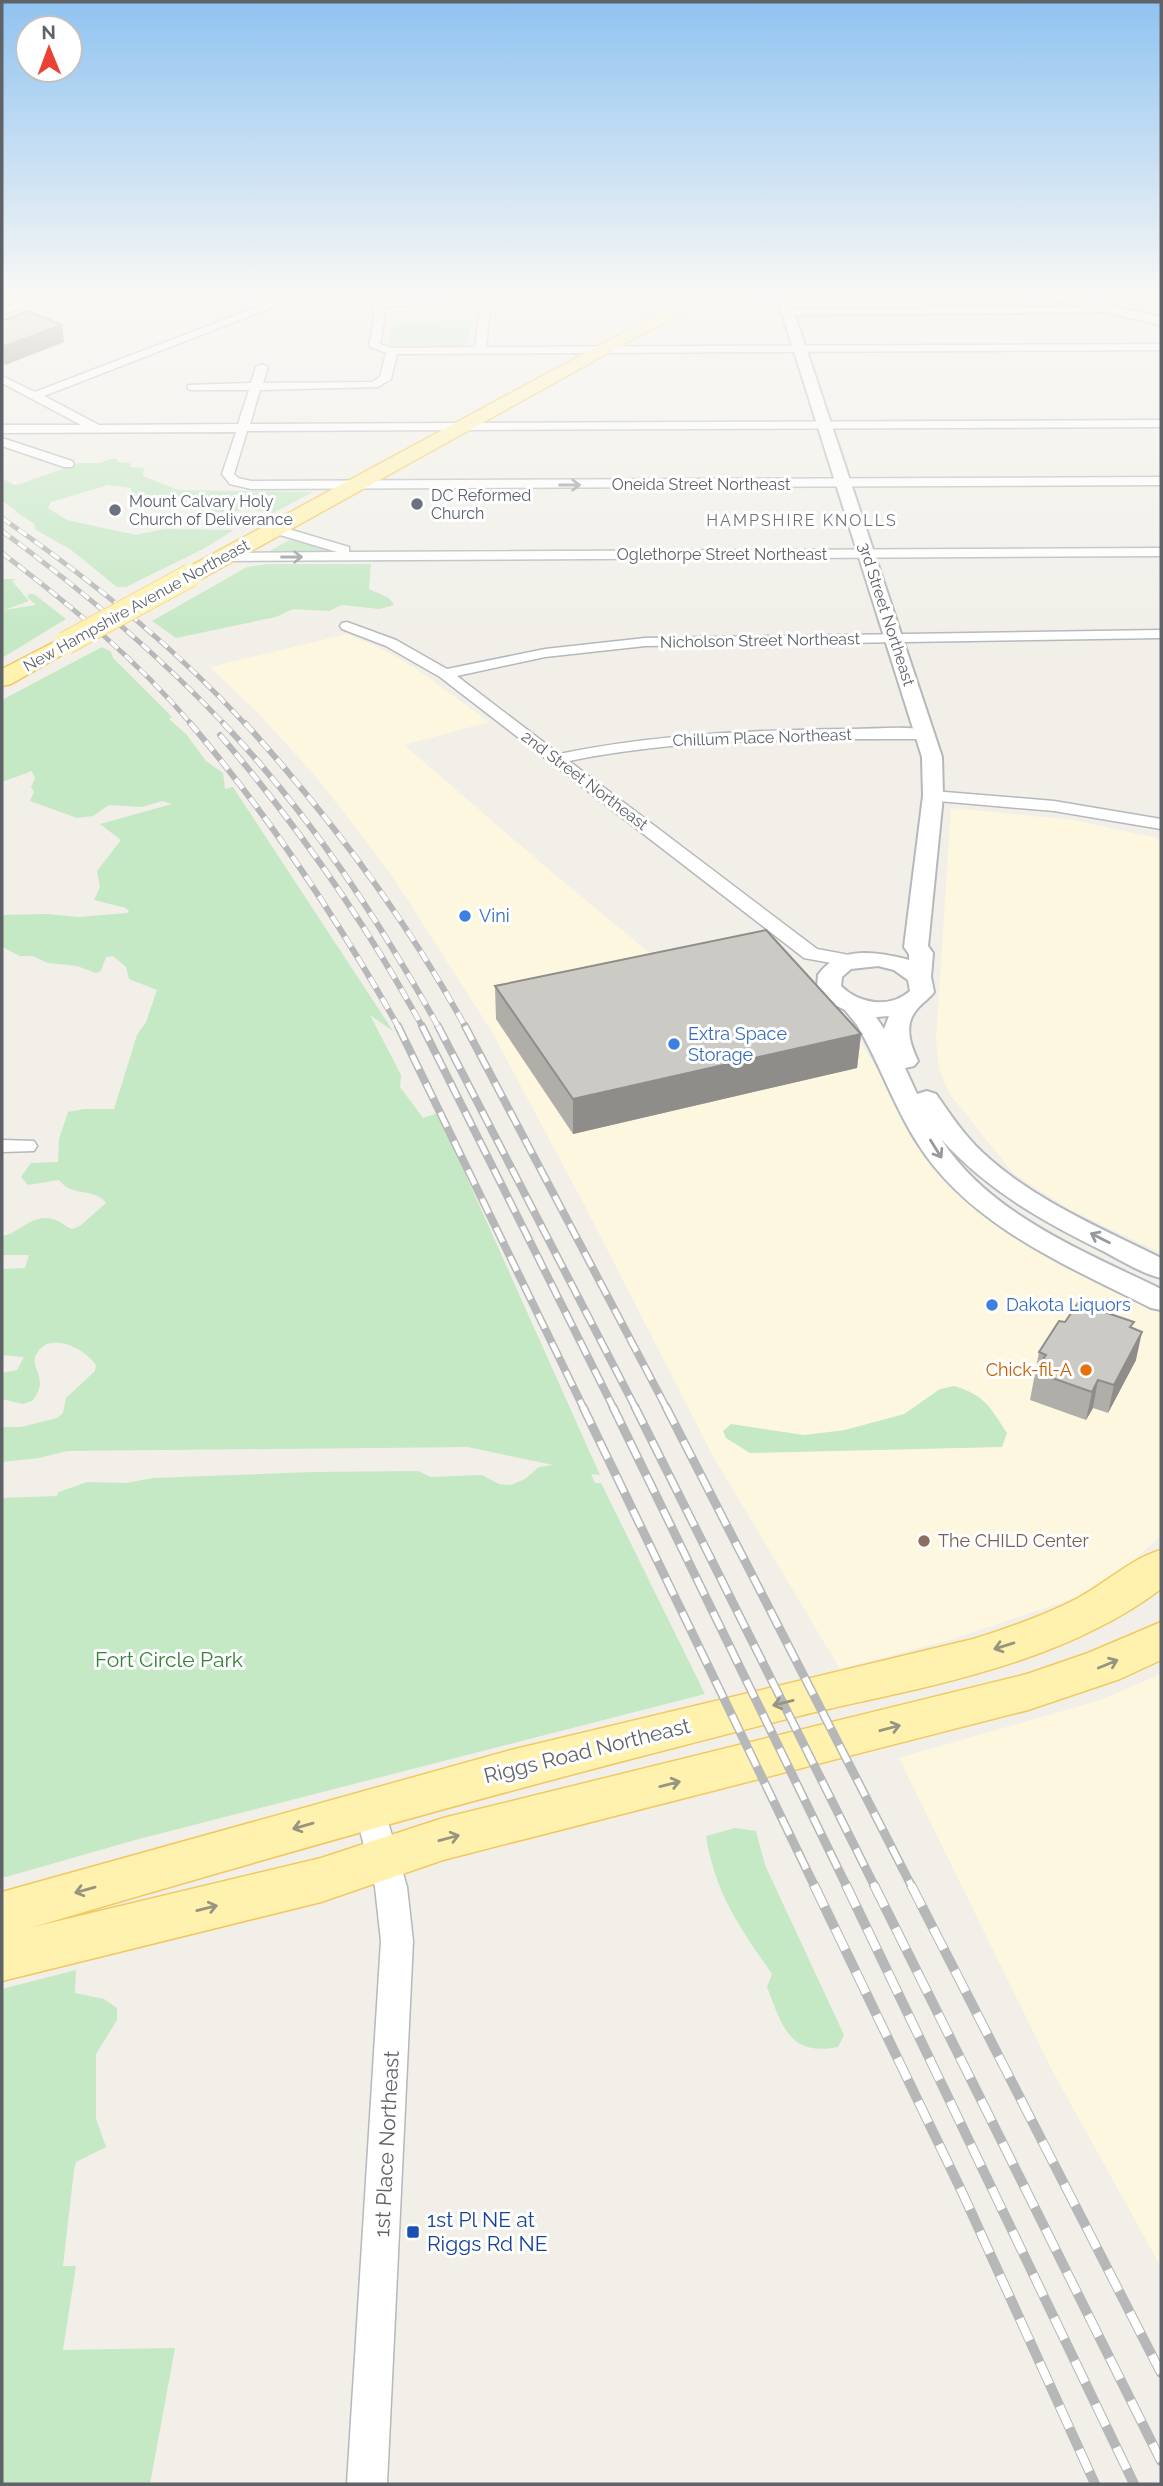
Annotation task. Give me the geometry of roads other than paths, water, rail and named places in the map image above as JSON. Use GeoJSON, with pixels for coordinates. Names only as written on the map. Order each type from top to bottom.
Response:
{"type":"FeatureCollection","features":[{"type":"Feature","properties":{"kind":"main road","name":"New Hampshire Avenue Northeast"},"geometry":{"type":"LineString","coordinates":[[2,678],[500,407]]}},
{"type":"Feature","properties":{"kind":"main road","name":"Riggs Road Northeast"},"geometry":{"type":"LineString","coordinates":[[2,1914],[369,1808],[585,1750],[867,1684],[993,1650],[1068,1624],[1128,1591],[1161,1566]]}},
{"type":"Feature","properties":{"kind":"main road"},"geometry":{"type":"LineString","coordinates":[[2,1958],[321,1880],[443,1839],[1028,1692],[1104,1666],[1161,1640]]}},
{"type":"Feature","properties":{"kind":"street"},"geometry":{"type":"LineString","coordinates":[[56,407],[97,429]]}},
{"type":"Feature","properties":{"kind":"street"},"geometry":{"type":"LineString","coordinates":[[242,429],[249,407]]}},
{"type":"Feature","properties":{"kind":"street","name":"3rd Street Northeast"},"geometry":{"type":"LineString","coordinates":[[820,407],[926,734],[934,768],[916,947],[922,953],[919,977]]}},
{"type":"Feature","properties":{"kind":"street"},"geometry":{"type":"LineString","coordinates":[[2,429],[1161,424]]}},
{"type":"Feature","properties":{"kind":"street","name":"Oneida Street Northeast"},"geometry":{"type":"LineString","coordinates":[[242,429],[228,474],[231,479],[242,484],[355,486],[1161,481]]}},
{"type":"Feature","properties":{"kind":"street"},"geometry":{"type":"LineString","coordinates":[[2,442],[68,464]]}},
{"type":"Feature","properties":{"kind":"street","name":"Oglethorpe Street Northeast"},"geometry":{"type":"LineString","coordinates":[[275,529],[367,556]]}},
{"type":"Feature","properties":{"kind":"street","name":"Oglethorpe Street Northeast"},"geometry":{"type":"LineString","coordinates":[[223,557],[1161,552]]}},
{"type":"Feature","properties":{"kind":"street","name":"2nd Street Northeast"},"geometry":{"type":"LineString","coordinates":[[347,626],[391,643],[446,674],[811,954],[828,981]]}},
{"type":"Feature","properties":{"kind":"street","name":"Nicholson Street Northeast"},"geometry":{"type":"LineString","coordinates":[[446,674],[534,654],[626,643],[1161,634]]}},
{"type":"Feature","properties":{"kind":"street","name":"Chillum Place Northeast"},"geometry":{"type":"LineString","coordinates":[[557,759],[624,745],[702,736],[926,734]]}},
{"type":"Feature","properties":{"kind":"street"},"geometry":{"type":"LineString","coordinates":[[933,796],[1054,806],[1161,824]]}},
{"type":"Feature","properties":{"kind":"street"},"geometry":{"type":"LineString","coordinates":[[878,960],[916,947]]}},
{"type":"Feature","properties":{"kind":"street","name":"2nd Street Northeast"},"geometry":{"type":"LineString","coordinates":[[811,954],[853,961]]}},
{"type":"Feature","properties":{"kind":"street"},"geometry":{"type":"LineString","coordinates":[[1161,1269],[1037,1206],[1004,1185],[970,1158],[933,1110],[895,1038],[896,1023],[908,1004],[922,992],[919,977],[902,965],[878,960],[853,961],[835,969],[828,981],[834,995],[854,1006],[876,1032],[890,1064],[945,1163],[1016,1224],[1161,1301]]}},
{"type":"Feature","properties":{"kind":"street"},"geometry":{"type":"LineString","coordinates":[[854,1006],[882,1009],[908,1004]]}},
{"type":"Feature","properties":{"kind":"street"},"geometry":{"type":"LineString","coordinates":[[2,1146],[26,1146]]}},
{"type":"Feature","properties":{"kind":"street","name":"1st Place Northeast"},"geometry":{"type":"LineString","coordinates":[[367,2484],[397,1963],[395,1913],[384,1859],[369,1808]]}},
{"type":"Feature","properties":{"kind":"railway"},"geometry":{"type":"LineString","coordinates":[[2,518],[130,615],[190,668],[246,725]]}},
{"type":"Feature","properties":{"kind":"railway"},"geometry":{"type":"LineString","coordinates":[[2,531],[118,623],[223,723]]}},
{"type":"Feature","properties":{"kind":"railway"},"geometry":{"type":"LineString","coordinates":[[2,553],[101,634],[148,678],[192,725]]}},
{"type":"Feature","properties":{"kind":"railway"},"geometry":{"type":"LineString","coordinates":[[190,723],[276,833],[352,948],[399,1028]]}},
{"type":"Feature","properties":{"kind":"railway"},"geometry":{"type":"LineString","coordinates":[[223,723],[285,794],[341,869],[392,947],[439,1028]]}},
{"type":"Feature","properties":{"kind":"railway"},"geometry":{"type":"LineString","coordinates":[[245,723],[307,795],[364,869],[418,947],[466,1028]]}},
{"type":"Feature","properties":{"kind":"railway"},"geometry":{"type":"LineString","coordinates":[[220,735],[277,804],[329,876],[378,951],[423,1028]]}},
{"type":"Feature","properties":{"kind":"railway"},"geometry":{"type":"LineString","coordinates":[[422,1026],[613,1407]]}},
{"type":"Feature","properties":{"kind":"railway"},"geometry":{"type":"LineString","coordinates":[[438,1026],[636,1409]]}},
{"type":"Feature","properties":{"kind":"railway"},"geometry":{"type":"LineString","coordinates":[[465,1026],[667,1409]]}},
{"type":"Feature","properties":{"kind":"railway"},"geometry":{"type":"LineString","coordinates":[[399,1028],[584,1409]]}},
{"type":"Feature","properties":{"kind":"railway"},"geometry":{"type":"LineString","coordinates":[[583,1407],[815,1887]]}},
{"type":"Feature","properties":{"kind":"railway"},"geometry":{"type":"LineString","coordinates":[[613,1407],[847,1887]]}},
{"type":"Feature","properties":{"kind":"railway"},"geometry":{"type":"LineString","coordinates":[[666,1407],[912,1887]]}},
{"type":"Feature","properties":{"kind":"railway"},"geometry":{"type":"LineString","coordinates":[[636,1409],[874,1885]]}},
{"type":"Feature","properties":{"kind":"railway"},"geometry":{"type":"LineString","coordinates":[[814,1885],[962,2192],[1095,2484]]}},
{"type":"Feature","properties":{"kind":"railway"},"geometry":{"type":"LineString","coordinates":[[846,1885],[1134,2484]]}},
{"type":"Feature","properties":{"kind":"railway"},"geometry":{"type":"LineString","coordinates":[[874,1885],[1161,2461]]}},
{"type":"Feature","properties":{"kind":"railway"},"geometry":{"type":"LineString","coordinates":[[911,1885],[1161,2373]]}},
{"type":"Feature","properties":{"kind":"place","name":"DC Reformed Church"},"geometry":{"type":"Point","coordinates":[417,504]}},
{"type":"Feature","properties":{"kind":"place","name":"Mount Calvary Holy Church of Deliverance"},"geometry":{"type":"Point","coordinates":[115,510]}},
{"type":"Feature","properties":{"kind":"place","name":"Vini"},"geometry":{"type":"Point","coordinates":[465,916]}},
{"type":"Feature","properties":{"kind":"place","name":"Extra Space Storage"},"geometry":{"type":"Point","coordinates":[674,1044]}},
{"type":"Feature","properties":{"kind":"place","name":"Dakota Liquors"},"geometry":{"type":"Point","coordinates":[992,1305]}},
{"type":"Feature","properties":{"kind":"place","name":"Chick-fil-A"},"geometry":{"type":"Point","coordinates":[1086,1370]}},
{"type":"Feature","properties":{"kind":"place","name":"The CHILD Center"},"geometry":{"type":"Point","coordinates":[924,1541]}},
{"type":"Feature","properties":{"kind":"place","name":"1st Pl NE at Riggs Rd NE"},"geometry":{"type":"Point","coordinates":[413,2232]}},
{"type":"Feature","properties":{"kind":"district","name":"HAMPSHIRE KNOLLS"},"geometry":{"type":"Point","coordinates":[802,520]}},
{"type":"Feature","properties":{"kind":"park label","name":"Fort Circle Park"},"geometry":{"type":"Point","coordinates":[169,1660]}}]}
